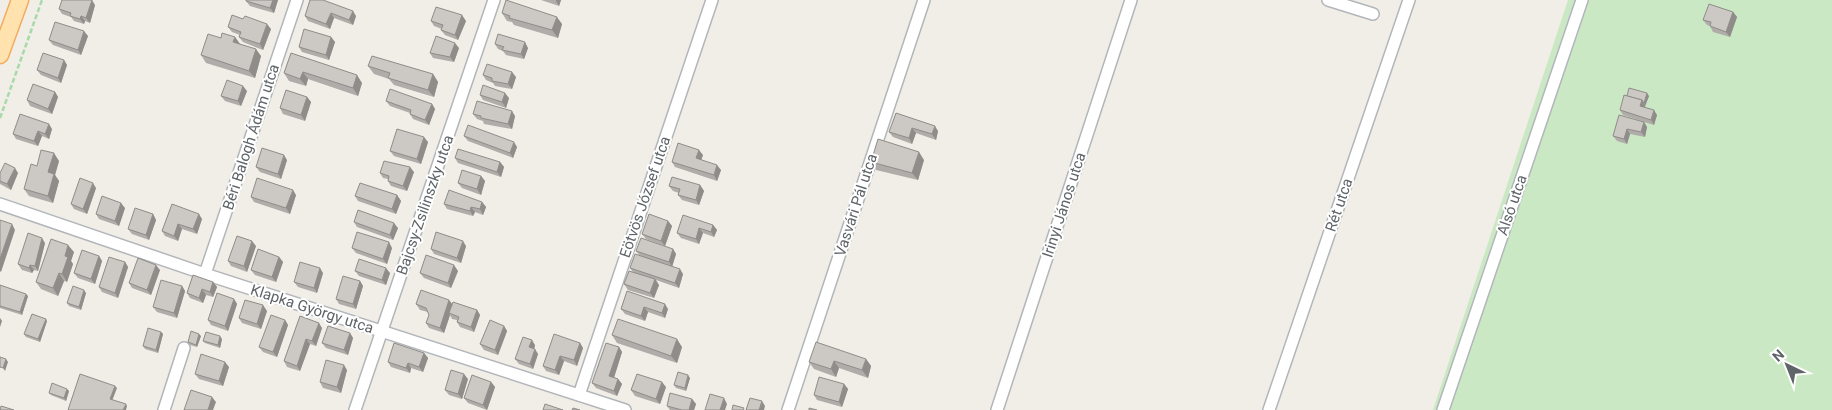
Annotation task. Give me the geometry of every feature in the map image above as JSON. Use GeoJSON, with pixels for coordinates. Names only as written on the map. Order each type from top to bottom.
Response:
{"type":"FeatureCollection","features":[{"type":"Feature","properties":{"kind":"main road"},"geometry":{"type":"LineString","coordinates":[[0,55],[20,0]]}},
{"type":"Feature","properties":{"kind":"street","name":"Béri Balogh Ádám utca"},"geometry":{"type":"LineString","coordinates":[[206,274],[297,0]]}},
{"type":"Feature","properties":{"kind":"street","name":"Bajcsy-Zsilinszky utca"},"geometry":{"type":"LineString","coordinates":[[355,410],[494,0]]}},
{"type":"Feature","properties":{"kind":"street","name":"Eötvös József utca"},"geometry":{"type":"LineString","coordinates":[[579,395],[712,0]]}},
{"type":"Feature","properties":{"kind":"street","name":"Vasvári Pál utca"},"geometry":{"type":"LineString","coordinates":[[788,410],[924,0]]}},
{"type":"Feature","properties":{"kind":"street","name":"Irinyi János utca"},"geometry":{"type":"LineString","coordinates":[[997,410],[1131,0]]}},
{"type":"Feature","properties":{"kind":"street"},"geometry":{"type":"LineString","coordinates":[[1328,0],[1373,14]]}},
{"type":"Feature","properties":{"kind":"street","name":"Rét utca"},"geometry":{"type":"LineString","coordinates":[[1269,410],[1409,0]]}},
{"type":"Feature","properties":{"kind":"street","name":"Alsó utca"},"geometry":{"type":"LineString","coordinates":[[1443,410],[1582,0]]}},
{"type":"Feature","properties":{"kind":"street","name":"Klapka György utca"},"geometry":{"type":"LineString","coordinates":[[0,204],[206,274],[625,410]]}},
{"type":"Feature","properties":{"kind":"street"},"geometry":{"type":"LineString","coordinates":[[164,410],[184,348]]}},
{"type":"Feature","properties":{"kind":"path"},"geometry":{"type":"LineString","coordinates":[[0,118],[42,0]]}},
{"type":"Feature","properties":{"kind":"green space"},"geometry":{"type":"Polygon","coordinates":[[[1568,0],[1832,0],[1832,410],[1433,410],[1568,0]]]}},
{"type":"Feature","properties":{"kind":"building"},"geometry":{"type":"Polygon","coordinates":[[[62,0],[92,0],[86,18],[81,16],[80,19],[70,16],[71,13],[59,9],[62,0]]]}},
{"type":"Feature","properties":{"kind":"building"},"geometry":{"type":"Polygon","coordinates":[[[246,0],[273,0],[270,8],[246,0]]]}},
{"type":"Feature","properties":{"kind":"building"},"geometry":{"type":"Polygon","coordinates":[[[310,0],[323,0],[353,11],[349,20],[331,13],[326,24],[305,16],[310,0]]]}},
{"type":"Feature","properties":{"kind":"building"},"geometry":{"type":"Polygon","coordinates":[[[506,0],[557,17],[552,30],[509,18],[510,16],[502,13],[506,0]]]}},
{"type":"Feature","properties":{"kind":"building"},"geometry":{"type":"Polygon","coordinates":[[[1709,4],[1733,12],[1726,32],[1710,26],[1711,22],[1703,20],[1709,4]]]}},
{"type":"Feature","properties":{"kind":"building"},"geometry":{"type":"Polygon","coordinates":[[[436,7],[462,15],[455,35],[441,30],[443,25],[431,21],[436,7]]]}},
{"type":"Feature","properties":{"kind":"building"},"geometry":{"type":"Polygon","coordinates":[[[232,15],[243,19],[245,16],[267,24],[260,44],[239,37],[241,32],[228,27],[232,15]]]}},
{"type":"Feature","properties":{"kind":"building"},"geometry":{"type":"Polygon","coordinates":[[[55,22],[84,31],[78,50],[49,40],[55,22]]]}},
{"type":"Feature","properties":{"kind":"building"},"geometry":{"type":"Polygon","coordinates":[[[304,29],[331,37],[326,55],[299,47],[304,29]]]}},
{"type":"Feature","properties":{"kind":"building"},"geometry":{"type":"Polygon","coordinates":[[[222,33],[235,37],[233,42],[256,49],[249,71],[201,55],[208,34],[221,38],[222,33]]]}},
{"type":"Feature","properties":{"kind":"building"},"geometry":{"type":"Polygon","coordinates":[[[498,34],[525,42],[521,54],[502,50],[504,47],[495,44],[498,34]]]}},
{"type":"Feature","properties":{"kind":"building"},"geometry":{"type":"Polygon","coordinates":[[[436,36],[455,43],[450,57],[430,53],[436,36]]]}},
{"type":"Feature","properties":{"kind":"building"},"geometry":{"type":"Polygon","coordinates":[[[43,53],[64,60],[58,78],[37,70],[43,53]]]}},
{"type":"Feature","properties":{"kind":"building"},"geometry":{"type":"Polygon","coordinates":[[[291,53],[357,75],[353,88],[303,72],[300,79],[284,73],[291,53]]]}},
{"type":"Feature","properties":{"kind":"building"},"geometry":{"type":"Polygon","coordinates":[[[372,56],[433,74],[428,90],[388,78],[390,73],[368,66],[372,56]]]}},
{"type":"Feature","properties":{"kind":"building"},"geometry":{"type":"Polygon","coordinates":[[[487,64],[512,72],[508,84],[492,81],[492,78],[483,75],[487,64]]]}},
{"type":"Feature","properties":{"kind":"building"},"geometry":{"type":"Polygon","coordinates":[[[227,80],[243,86],[238,101],[221,96],[227,80]]]}},
{"type":"Feature","properties":{"kind":"building"},"geometry":{"type":"Polygon","coordinates":[[[33,84],[55,92],[48,109],[27,100],[33,84]]]}},
{"type":"Feature","properties":{"kind":"building"},"geometry":{"type":"Polygon","coordinates":[[[483,85],[505,93],[502,102],[480,95],[483,85]]]}},
{"type":"Feature","properties":{"kind":"building"},"geometry":{"type":"Polygon","coordinates":[[[1629,88],[1647,93],[1644,103],[1642,100],[1627,96],[1629,88]]]}},
{"type":"Feature","properties":{"kind":"building"},"geometry":{"type":"Polygon","coordinates":[[[390,89],[432,104],[425,120],[410,114],[411,110],[386,101],[390,89]]]}},
{"type":"Feature","properties":{"kind":"building"},"geometry":{"type":"Polygon","coordinates":[[[286,90],[307,97],[301,115],[280,108],[286,90]]]}},
{"type":"Feature","properties":{"kind":"building"},"geometry":{"type":"Polygon","coordinates":[[[1624,95],[1642,100],[1640,106],[1654,110],[1651,120],[1620,110],[1624,95]]]}},
{"type":"Feature","properties":{"kind":"building"},"geometry":{"type":"Polygon","coordinates":[[[477,101],[512,111],[508,124],[481,118],[481,116],[473,114],[477,101]]]}},
{"type":"Feature","properties":{"kind":"building"},"geometry":{"type":"Polygon","coordinates":[[[896,113],[935,126],[932,134],[912,128],[909,138],[889,132],[896,113]]]}},
{"type":"Feature","properties":{"kind":"building"},"geometry":{"type":"Polygon","coordinates":[[[20,114],[49,124],[45,134],[38,131],[34,141],[13,134],[20,114]]]}},
{"type":"Feature","properties":{"kind":"building"},"geometry":{"type":"Polygon","coordinates":[[[1619,115],[1644,122],[1641,132],[1627,129],[1624,139],[1613,136],[1619,115]]]}},
{"type":"Feature","properties":{"kind":"building"},"geometry":{"type":"Polygon","coordinates":[[[468,125],[514,142],[510,153],[464,136],[468,125]]]}},
{"type":"Feature","properties":{"kind":"building"},"geometry":{"type":"Polygon","coordinates":[[[397,129],[424,137],[417,159],[390,151],[397,129]]]}},
{"type":"Feature","properties":{"kind":"building"},"geometry":{"type":"Polygon","coordinates":[[[878,139],[919,152],[912,173],[871,162],[878,139]]]}},
{"type":"Feature","properties":{"kind":"building"},"geometry":{"type":"Polygon","coordinates":[[[678,143],[699,150],[696,158],[717,165],[714,175],[672,162],[678,143]]]}},
{"type":"Feature","properties":{"kind":"building"},"geometry":{"type":"Polygon","coordinates":[[[262,148],[284,155],[278,174],[256,167],[262,148]]]}},
{"type":"Feature","properties":{"kind":"building"},"geometry":{"type":"Polygon","coordinates":[[[458,149],[500,162],[497,172],[455,158],[458,149]]]}},
{"type":"Feature","properties":{"kind":"building"},"geometry":{"type":"Polygon","coordinates":[[[41,150],[54,153],[48,172],[54,174],[48,196],[24,189],[31,164],[37,166],[41,150]]]}},
{"type":"Feature","properties":{"kind":"building"},"geometry":{"type":"Polygon","coordinates":[[[384,161],[410,167],[403,186],[388,181],[389,176],[380,173],[384,161]]]}},
{"type":"Feature","properties":{"kind":"building"},"geometry":{"type":"Polygon","coordinates":[[[5,163],[15,168],[7,184],[0,181],[0,173],[5,163]]]}},
{"type":"Feature","properties":{"kind":"building"},"geometry":{"type":"Polygon","coordinates":[[[462,170],[481,176],[477,189],[458,183],[462,170]]]}},
{"type":"Feature","properties":{"kind":"building"},"geometry":{"type":"Polygon","coordinates":[[[672,177],[700,185],[696,200],[678,195],[680,189],[669,186],[672,177]]]}},
{"type":"Feature","properties":{"kind":"building"},"geometry":{"type":"Polygon","coordinates":[[[80,178],[93,183],[83,209],[71,204],[80,178]]]}},
{"type":"Feature","properties":{"kind":"building"},"geometry":{"type":"Polygon","coordinates":[[[257,178],[293,190],[286,208],[251,197],[257,178]]]}},
{"type":"Feature","properties":{"kind":"building"},"geometry":{"type":"Polygon","coordinates":[[[360,183],[397,195],[392,209],[355,196],[360,183]]]}},
{"type":"Feature","properties":{"kind":"building"},"geometry":{"type":"Polygon","coordinates":[[[449,190],[482,202],[480,209],[471,207],[470,211],[444,204],[449,190]]]}},
{"type":"Feature","properties":{"kind":"building"},"geometry":{"type":"Polygon","coordinates":[[[102,196],[121,203],[115,221],[96,214],[102,196]]]}},
{"type":"Feature","properties":{"kind":"building"},"geometry":{"type":"Polygon","coordinates":[[[172,204],[199,214],[193,229],[178,224],[174,236],[162,231],[172,204]]]}},
{"type":"Feature","properties":{"kind":"building"},"geometry":{"type":"Polygon","coordinates":[[[135,208],[153,214],[146,235],[128,229],[135,208]]]}},
{"type":"Feature","properties":{"kind":"building"},"geometry":{"type":"Polygon","coordinates":[[[358,210],[394,223],[390,235],[354,222],[358,210]]]}},
{"type":"Feature","properties":{"kind":"building"},"geometry":{"type":"Polygon","coordinates":[[[649,214],[668,221],[661,241],[642,234],[649,214]]]}},
{"type":"Feature","properties":{"kind":"building"},"geometry":{"type":"Polygon","coordinates":[[[683,215],[713,225],[711,232],[699,228],[696,239],[677,233],[683,215]]]}},
{"type":"Feature","properties":{"kind":"building"},"geometry":{"type":"Polygon","coordinates":[[[0,220],[12,224],[0,259],[0,220]]]}},
{"type":"Feature","properties":{"kind":"building"},"geometry":{"type":"Polygon","coordinates":[[[357,232],[389,242],[383,259],[352,248],[357,232]]]}},
{"type":"Feature","properties":{"kind":"building"},"geometry":{"type":"Polygon","coordinates":[[[436,232],[463,241],[457,258],[431,249],[436,232]]]}},
{"type":"Feature","properties":{"kind":"building"},"geometry":{"type":"Polygon","coordinates":[[[28,233],[42,238],[35,266],[30,265],[29,268],[18,264],[28,233]]]}},
{"type":"Feature","properties":{"kind":"building"},"geometry":{"type":"Polygon","coordinates":[[[237,236],[252,241],[244,266],[228,261],[237,236]]]}},
{"type":"Feature","properties":{"kind":"building"},"geometry":{"type":"Polygon","coordinates":[[[641,238],[673,249],[669,262],[636,251],[641,238]]]}},
{"type":"Feature","properties":{"kind":"building"},"geometry":{"type":"Polygon","coordinates":[[[51,239],[68,245],[65,256],[68,257],[62,274],[59,273],[53,288],[36,282],[51,239]]]}},
{"type":"Feature","properties":{"kind":"building"},"geometry":{"type":"Polygon","coordinates":[[[258,249],[279,257],[272,277],[251,270],[258,249]]]}},
{"type":"Feature","properties":{"kind":"building"},"geometry":{"type":"Polygon","coordinates":[[[82,250],[99,256],[91,279],[74,273],[82,250]]]}},
{"type":"Feature","properties":{"kind":"building"},"geometry":{"type":"Polygon","coordinates":[[[635,254],[680,269],[675,283],[630,268],[635,254]]]}},
{"type":"Feature","properties":{"kind":"building"},"geometry":{"type":"Polygon","coordinates":[[[426,255],[454,265],[448,283],[420,273],[426,255]]]}},
{"type":"Feature","properties":{"kind":"building"},"geometry":{"type":"Polygon","coordinates":[[[109,257],[125,262],[115,293],[99,287],[109,257]]]}},
{"type":"Feature","properties":{"kind":"building"},"geometry":{"type":"Polygon","coordinates":[[[138,258],[156,265],[147,290],[129,283],[138,258]]]}},
{"type":"Feature","properties":{"kind":"building"},"geometry":{"type":"Polygon","coordinates":[[[359,259],[386,268],[382,280],[355,271],[359,259]]]}},
{"type":"Feature","properties":{"kind":"building"},"geometry":{"type":"Polygon","coordinates":[[[300,262],[320,268],[314,288],[294,282],[300,262]]]}},
{"type":"Feature","properties":{"kind":"building"},"geometry":{"type":"Polygon","coordinates":[[[629,271],[655,279],[650,293],[624,284],[629,271]]]}},
{"type":"Feature","properties":{"kind":"building"},"geometry":{"type":"Polygon","coordinates":[[[193,275],[213,282],[210,292],[202,289],[199,298],[187,293],[193,275]]]}},
{"type":"Feature","properties":{"kind":"building"},"geometry":{"type":"Polygon","coordinates":[[[343,276],[360,281],[353,304],[336,299],[343,276]]]}},
{"type":"Feature","properties":{"kind":"building"},"geometry":{"type":"Polygon","coordinates":[[[161,280],[182,286],[174,313],[153,307],[161,280]]]}},
{"type":"Feature","properties":{"kind":"building"},"geometry":{"type":"Polygon","coordinates":[[[0,285],[26,294],[20,312],[0,306],[0,285]]]}},
{"type":"Feature","properties":{"kind":"building"},"geometry":{"type":"Polygon","coordinates":[[[73,286],[84,290],[79,307],[67,303],[73,286]]]}},
{"type":"Feature","properties":{"kind":"building"},"geometry":{"type":"Polygon","coordinates":[[[421,290],[449,300],[440,328],[426,323],[429,315],[426,308],[416,304],[421,290]]]}},
{"type":"Feature","properties":{"kind":"building"},"geometry":{"type":"Polygon","coordinates":[[[627,291],[665,304],[662,313],[644,307],[641,316],[621,309],[627,291]]]}},
{"type":"Feature","properties":{"kind":"building"},"geometry":{"type":"Polygon","coordinates":[[[217,293],[234,299],[225,326],[208,320],[217,293]]]}},
{"type":"Feature","properties":{"kind":"building"},"geometry":{"type":"Polygon","coordinates":[[[245,300],[263,305],[257,324],[239,318],[245,300]]]}},
{"type":"Feature","properties":{"kind":"building"},"geometry":{"type":"Polygon","coordinates":[[[453,302],[477,310],[471,327],[457,322],[459,317],[449,313],[453,302]]]}},
{"type":"Feature","properties":{"kind":"building"},"geometry":{"type":"Polygon","coordinates":[[[32,314],[46,319],[38,339],[24,334],[32,314]]]}},
{"type":"Feature","properties":{"kind":"building"},"geometry":{"type":"Polygon","coordinates":[[[271,315],[285,320],[273,352],[259,347],[271,315]]]}},
{"type":"Feature","properties":{"kind":"building"},"geometry":{"type":"Polygon","coordinates":[[[300,316],[319,323],[312,341],[306,339],[297,366],[284,361],[300,316]]]}},
{"type":"Feature","properties":{"kind":"building"},"geometry":{"type":"Polygon","coordinates":[[[618,319],[677,339],[671,356],[612,335],[618,319]]]}},
{"type":"Feature","properties":{"kind":"building"},"geometry":{"type":"Polygon","coordinates":[[[490,320],[504,326],[495,350],[480,344],[490,320]]]}},
{"type":"Feature","properties":{"kind":"building"},"geometry":{"type":"Polygon","coordinates":[[[328,326],[350,333],[344,350],[322,343],[328,326]]]}},
{"type":"Feature","properties":{"kind":"building"},"geometry":{"type":"Polygon","coordinates":[[[148,328],[161,332],[156,350],[143,346],[148,328]]]}},
{"type":"Feature","properties":{"kind":"building"},"geometry":{"type":"Polygon","coordinates":[[[191,331],[199,334],[196,345],[188,342],[191,331]]]}},
{"type":"Feature","properties":{"kind":"building"},"geometry":{"type":"Polygon","coordinates":[[[206,332],[220,336],[218,345],[203,341],[206,332]]]}},
{"type":"Feature","properties":{"kind":"building"},"geometry":{"type":"Polygon","coordinates":[[[554,334],[580,343],[574,360],[560,356],[555,370],[543,366],[554,334]]]}},
{"type":"Feature","properties":{"kind":"building"},"geometry":{"type":"Polygon","coordinates":[[[523,337],[532,340],[529,347],[535,349],[530,364],[515,359],[523,337]]]}},
{"type":"Feature","properties":{"kind":"building"},"geometry":{"type":"Polygon","coordinates":[[[816,342],[866,359],[862,370],[834,361],[831,369],[809,362],[816,342]]]}},
{"type":"Feature","properties":{"kind":"building"},"geometry":{"type":"Polygon","coordinates":[[[394,343],[424,353],[419,367],[408,363],[406,368],[388,362],[394,343]]]}},
{"type":"Feature","properties":{"kind":"building"},"geometry":{"type":"Polygon","coordinates":[[[606,343],[619,347],[609,376],[618,379],[614,391],[592,383],[606,343]]]}},
{"type":"Feature","properties":{"kind":"building"},"geometry":{"type":"Polygon","coordinates":[[[201,354],[225,362],[219,381],[195,374],[201,354]]]}},
{"type":"Feature","properties":{"kind":"building"},"geometry":{"type":"Polygon","coordinates":[[[0,357],[6,359],[3,368],[0,367],[0,357]]]}},
{"type":"Feature","properties":{"kind":"building"},"geometry":{"type":"Polygon","coordinates":[[[326,360],[344,365],[337,387],[320,382],[326,360]]]}},
{"type":"Feature","properties":{"kind":"building"},"geometry":{"type":"Polygon","coordinates":[[[451,370],[464,374],[458,394],[445,390],[451,370]]]}},
{"type":"Feature","properties":{"kind":"building"},"geometry":{"type":"Polygon","coordinates":[[[678,372],[688,375],[685,388],[674,385],[678,372]]]}},
{"type":"Feature","properties":{"kind":"building"},"geometry":{"type":"Polygon","coordinates":[[[80,374],[115,386],[110,399],[126,404],[123,410],[68,410],[80,374]]]}},
{"type":"Feature","properties":{"kind":"building"},"geometry":{"type":"Polygon","coordinates":[[[637,374],[662,382],[656,399],[631,390],[637,374]]]}},
{"type":"Feature","properties":{"kind":"building"},"geometry":{"type":"Polygon","coordinates":[[[472,375],[491,382],[483,405],[464,398],[472,375]]]}},
{"type":"Feature","properties":{"kind":"building"},"geometry":{"type":"Polygon","coordinates":[[[819,377],[844,384],[839,402],[814,395],[819,377]]]}},
{"type":"Feature","properties":{"kind":"building"},"geometry":{"type":"Polygon","coordinates":[[[52,383],[67,389],[64,398],[49,393],[52,383]]]}},
{"type":"Feature","properties":{"kind":"building"},"geometry":{"type":"Polygon","coordinates":[[[191,390],[212,397],[208,410],[184,410],[191,390]]]}},
{"type":"Feature","properties":{"kind":"building"},"geometry":{"type":"Polygon","coordinates":[[[670,393],[692,399],[689,410],[667,406],[670,393]]]}},
{"type":"Feature","properties":{"kind":"building"},"geometry":{"type":"Polygon","coordinates":[[[710,394],[724,398],[720,410],[705,410],[710,394]]]}},
{"type":"Feature","properties":{"kind":"building"},"geometry":{"type":"Polygon","coordinates":[[[750,398],[762,401],[759,410],[746,410],[750,398]]]}},
{"type":"Feature","properties":{"kind":"building"},"geometry":{"type":"Polygon","coordinates":[[[545,404],[563,410],[543,410],[545,404]]]}},
{"type":"Feature","properties":{"kind":"building"},"geometry":{"type":"Polygon","coordinates":[[[733,405],[744,408],[743,410],[732,410],[733,405]]]}},
{"type":"Feature","properties":{"kind":"building"},"geometry":{"type":"Polygon","coordinates":[[[1,406],[14,410],[0,410],[1,406]]]}}]}
